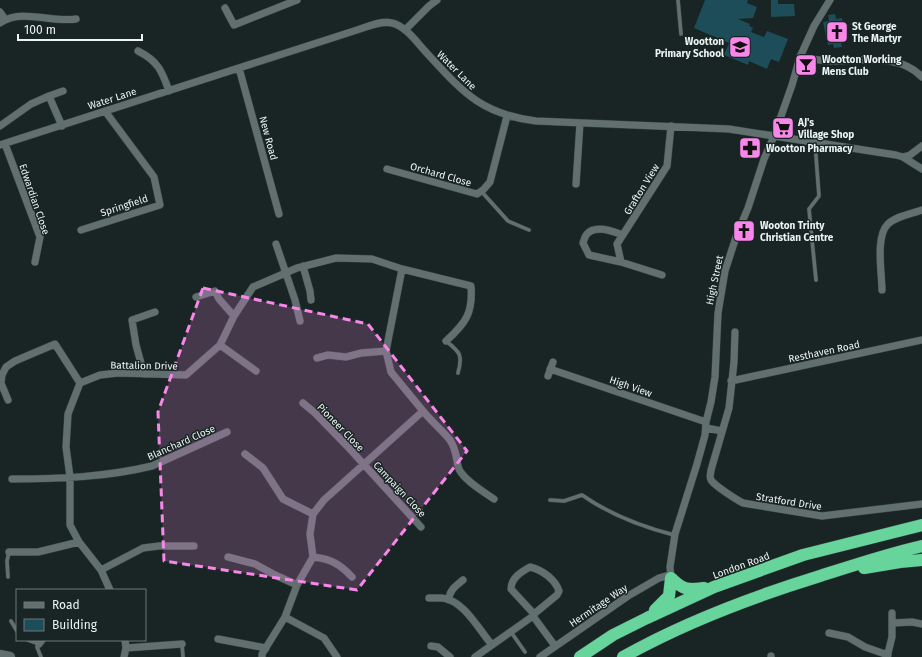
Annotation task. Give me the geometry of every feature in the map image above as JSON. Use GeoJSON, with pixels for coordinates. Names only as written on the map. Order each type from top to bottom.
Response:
{"type":"FeatureCollection","features":[{"type":"Feature","properties":{"kind":"highway","name":"London Road"},"geometry":{"type":"LineString","coordinates":[[580,657],[613,636],[646,618],[714,587],[803,555],[922,525]]}},
{"type":"Feature","properties":{"kind":"highway"},"geometry":{"type":"LineString","coordinates":[[623,657],[724,608],[787,586],[880,557],[922,546]]}},
{"type":"Feature","properties":{"kind":"highway"},"geometry":{"type":"LineString","coordinates":[[819,576],[900,562],[922,560]]}},
{"type":"Feature","properties":{"kind":"highway"},"geometry":{"type":"LineString","coordinates":[[671,576],[684,588],[693,589],[714,587]]}},
{"type":"Feature","properties":{"kind":"highway"},"geometry":{"type":"LineString","coordinates":[[646,618],[670,596],[671,576]]}},
{"type":"Feature","properties":{"kind":"main road"},"geometry":{"type":"LineString","coordinates":[[0,655],[10,657]]}},
{"type":"Feature","properties":{"kind":"street"},"geometry":{"type":"LineString","coordinates":[[225,8],[234,25],[298,0]]}},
{"type":"Feature","properties":{"kind":"street"},"geometry":{"type":"LineString","coordinates":[[405,30],[437,0]]}},
{"type":"Feature","properties":{"kind":"street","name":"High Street"},"geometry":{"type":"LineString","coordinates":[[671,576],[670,567],[674,535],[697,464],[711,402],[715,377],[716,327],[725,271],[764,159],[774,136],[792,85],[800,57],[821,13],[830,0]]}},
{"type":"Feature","properties":{"kind":"street"},"geometry":{"type":"LineString","coordinates":[[0,12],[2,21],[19,16],[66,21],[76,20]]}},
{"type":"Feature","properties":{"kind":"street","name":"Water Lane"},"geometry":{"type":"LineString","coordinates":[[3,144],[380,23],[392,23],[405,30],[467,94],[479,103],[507,116],[536,121],[728,129],[903,157]]}},
{"type":"Feature","properties":{"kind":"street"},"geometry":{"type":"LineString","coordinates":[[138,51],[154,61],[160,68],[169,91]]}},
{"type":"Feature","properties":{"kind":"street"},"geometry":{"type":"LineString","coordinates":[[800,57],[832,62],[881,59],[914,69],[922,77]]}},
{"type":"Feature","properties":{"kind":"street","name":"New Road"},"geometry":{"type":"LineString","coordinates":[[239,68],[279,214]]}},
{"type":"Feature","properties":{"kind":"street"},"geometry":{"type":"LineString","coordinates":[[0,126],[31,104],[63,91]]}},
{"type":"Feature","properties":{"kind":"street"},"geometry":{"type":"LineString","coordinates":[[49,96],[62,126]]}},
{"type":"Feature","properties":{"kind":"street","name":"Springfield"},"geometry":{"type":"LineString","coordinates":[[81,230],[160,205],[154,177],[106,111]]}},
{"type":"Feature","properties":{"kind":"street","name":"Orchard Close"},"geometry":{"type":"LineString","coordinates":[[387,169],[477,194],[490,182],[507,116]]}},
{"type":"Feature","properties":{"kind":"street"},"geometry":{"type":"LineString","coordinates":[[576,184],[580,123]]}},
{"type":"Feature","properties":{"kind":"street","name":"Grafton View"},"geometry":{"type":"LineString","coordinates":[[621,262],[617,244],[667,166],[671,126]]}},
{"type":"Feature","properties":{"kind":"street","name":"Edwardian Close"},"geometry":{"type":"LineString","coordinates":[[3,144],[40,237],[36,262]]}},
{"type":"Feature","properties":{"kind":"street"},"geometry":{"type":"LineString","coordinates":[[903,157],[910,155],[922,146]]}},
{"type":"Feature","properties":{"kind":"street"},"geometry":{"type":"LineString","coordinates":[[903,157],[922,168]]}},
{"type":"Feature","properties":{"kind":"street"},"geometry":{"type":"LineString","coordinates":[[882,290],[880,239],[887,224],[901,216],[922,210]]}},
{"type":"Feature","properties":{"kind":"street"},"geometry":{"type":"LineString","coordinates":[[623,235],[607,230],[594,230],[587,233],[583,243],[589,255],[621,262],[662,275]]}},
{"type":"Feature","properties":{"kind":"street"},"geometry":{"type":"LineString","coordinates":[[276,244],[295,300],[300,321]]}},
{"type":"Feature","properties":{"kind":"street","name":"Battalion Drive"},"geometry":{"type":"LineString","coordinates":[[80,383],[100,375],[118,373],[186,375],[220,346],[234,316],[253,287],[303,266],[336,258],[372,259],[402,269],[471,286],[472,299],[466,320],[459,329],[446,340]]}},
{"type":"Feature","properties":{"kind":"street"},"geometry":{"type":"LineString","coordinates":[[303,266],[311,300]]}},
{"type":"Feature","properties":{"kind":"street"},"geometry":{"type":"LineString","coordinates":[[402,269],[386,351],[390,372],[450,441],[456,453],[458,467],[461,473],[479,489],[494,499]]}},
{"type":"Feature","properties":{"kind":"street"},"geometry":{"type":"LineString","coordinates":[[196,297],[215,291],[219,300],[234,316]]}},
{"type":"Feature","properties":{"kind":"street"},"geometry":{"type":"LineString","coordinates":[[144,374],[136,345],[132,320],[155,312]]}},
{"type":"Feature","properties":{"kind":"street","name":"Stratford Drive"},"geometry":{"type":"LineString","coordinates":[[735,332],[734,362],[729,408],[711,470],[710,478],[713,482],[743,503],[822,516],[922,504]]}},
{"type":"Feature","properties":{"kind":"street","name":"Resthaven Road"},"geometry":{"type":"LineString","coordinates":[[731,381],[922,340]]}},
{"type":"Feature","properties":{"kind":"street"},"geometry":{"type":"LineString","coordinates":[[8,400],[1,383],[2,375],[6,367],[15,361],[55,344],[80,383],[68,414],[66,447],[70,477],[70,525],[79,542],[101,570],[110,589]]}},
{"type":"Feature","properties":{"kind":"street"},"geometry":{"type":"LineString","coordinates":[[220,346],[256,371]]}},
{"type":"Feature","properties":{"kind":"street"},"geometry":{"type":"LineString","coordinates":[[317,358],[328,355],[346,357],[361,353],[386,351]]}},
{"type":"Feature","properties":{"kind":"street","name":"High View"},"geometry":{"type":"LineString","coordinates":[[550,369],[706,425]]}},
{"type":"Feature","properties":{"kind":"street","name":"Pioneer Close"},"geometry":{"type":"LineString","coordinates":[[303,403],[315,413],[364,465]]}},
{"type":"Feature","properties":{"kind":"street"},"geometry":{"type":"LineString","coordinates":[[262,657],[262,654],[285,617],[297,585],[313,557],[310,534],[314,514],[324,500],[423,411]]}},
{"type":"Feature","properties":{"kind":"street"},"geometry":{"type":"LineString","coordinates":[[706,425],[722,431]]}},
{"type":"Feature","properties":{"kind":"street","name":"Blanchard Close"},"geometry":{"type":"LineString","coordinates":[[12,479],[97,476],[122,473],[152,466],[227,432]]}},
{"type":"Feature","properties":{"kind":"street"},"geometry":{"type":"LineString","coordinates":[[245,454],[262,468],[283,499],[314,514]]}},
{"type":"Feature","properties":{"kind":"street","name":"Campaign Close"},"geometry":{"type":"LineString","coordinates":[[364,465],[421,527]]}},
{"type":"Feature","properties":{"kind":"street"},"geometry":{"type":"LineString","coordinates":[[9,552],[38,552],[79,542]]}},
{"type":"Feature","properties":{"kind":"street"},"geometry":{"type":"LineString","coordinates":[[101,570],[143,548],[159,546],[194,546]]}},
{"type":"Feature","properties":{"kind":"street"},"geometry":{"type":"LineString","coordinates":[[228,557],[255,564],[297,585]]}},
{"type":"Feature","properties":{"kind":"street"},"geometry":{"type":"LineString","coordinates":[[313,557],[323,558],[334,562],[352,577]]}},
{"type":"Feature","properties":{"kind":"street"},"geometry":{"type":"LineString","coordinates":[[475,657],[511,632],[533,615],[558,595],[559,590],[552,579],[538,569],[530,567],[522,571],[513,579],[511,589],[533,615],[555,646]]}},
{"type":"Feature","properties":{"kind":"street","name":"Hermitage Way"},"geometry":{"type":"LineString","coordinates":[[540,657],[628,596],[659,578],[671,576]]}},
{"type":"Feature","properties":{"kind":"street"},"geometry":{"type":"LineString","coordinates":[[449,600],[451,590],[463,580]]}},
{"type":"Feature","properties":{"kind":"street"},"geometry":{"type":"LineString","coordinates":[[429,598],[442,598],[449,600],[463,608],[492,645]]}},
{"type":"Feature","properties":{"kind":"street"},"geometry":{"type":"LineString","coordinates":[[830,633],[848,637],[865,648],[888,656],[892,637],[892,613]]}},
{"type":"Feature","properties":{"kind":"street"},"geometry":{"type":"LineString","coordinates":[[285,617],[324,638],[337,657]]}},
{"type":"Feature","properties":{"kind":"street"},"geometry":{"type":"LineString","coordinates":[[893,622],[912,622],[922,624]]}},
{"type":"Feature","properties":{"kind":"street"},"geometry":{"type":"LineString","coordinates":[[218,639],[266,648]]}},
{"type":"Feature","properties":{"kind":"street"},"geometry":{"type":"LineString","coordinates":[[124,657],[125,644],[182,644]]}},
{"type":"Feature","properties":{"kind":"street"},"geometry":{"type":"LineString","coordinates":[[431,646],[438,647],[450,657]]}},
{"type":"Feature","properties":{"kind":"lane"},"geometry":{"type":"LineString","coordinates":[[678,0],[681,34]]}},
{"type":"Feature","properties":{"kind":"lane"},"geometry":{"type":"LineString","coordinates":[[815,143],[819,196],[809,209],[816,280]]}},
{"type":"Feature","properties":{"kind":"lane"},"geometry":{"type":"LineString","coordinates":[[481,191],[508,221],[528,230]]}},
{"type":"Feature","properties":{"kind":"lane"},"geometry":{"type":"LineString","coordinates":[[446,340],[460,353],[461,362],[458,372]]}},
{"type":"Feature","properties":{"kind":"lane"},"geometry":{"type":"LineString","coordinates":[[550,500],[564,501],[582,495],[597,506],[645,527],[674,535]]}},
{"type":"Feature","properties":{"kind":"lane"},"geometry":{"type":"LineString","coordinates":[[8,577],[7,561],[9,552]]}},
{"type":"Feature","properties":{"kind":"lane"},"geometry":{"type":"LineString","coordinates":[[11,621],[16,629]]}},
{"type":"Feature","properties":{"kind":"lane"},"geometry":{"type":"LineString","coordinates":[[511,632],[526,652]]}},
{"type":"Feature","properties":{"kind":"lane"},"geometry":{"type":"LineString","coordinates":[[40,642],[37,647],[42,657]]}},
{"type":"Feature","properties":{"kind":"lane"},"geometry":{"type":"LineString","coordinates":[[182,644],[183,657]]}},
{"type":"Feature","properties":{"kind":"highlighted area"},"geometry":{"type":"Polygon","coordinates":[[[203,288],[368,324],[467,451],[357,590],[164,561],[158,412],[203,288]]]}},
{"type":"Feature","properties":{"kind":"building"},"geometry":{"type":"Polygon","coordinates":[[[705,0],[748,0],[747,3],[757,7],[753,18],[738,19],[750,24],[749,26],[753,28],[751,32],[764,37],[767,31],[788,39],[779,62],[771,59],[767,69],[749,61],[748,65],[724,55],[729,43],[694,28],[705,0]]]}},
{"type":"Feature","properties":{"kind":"building"},"geometry":{"type":"Polygon","coordinates":[[[771,0],[778,0],[778,4],[794,4],[795,16],[771,17],[771,0]]]}},
{"type":"Feature","properties":{"kind":"building","name":"St George The Martyr"},"geometry":{"type":"Polygon","coordinates":[[[835,14],[836,19],[842,18],[846,41],[841,42],[842,47],[834,48],[833,44],[828,45],[823,22],[829,21],[828,15],[835,14]]]}},
{"type":"Feature","properties":{"kind":"place","name":"St George The Martyr"},"geometry":{"type":"Point","coordinates":[837,32]}},
{"type":"Feature","properties":{"kind":"place","name":"Wootton Primary School"},"geometry":{"type":"Point","coordinates":[740,47]}},
{"type":"Feature","properties":{"kind":"place","name":"Wootton Working Mens Club"},"geometry":{"type":"Point","coordinates":[806,65]}},
{"type":"Feature","properties":{"kind":"place","name":"AJ's Village Shop"},"geometry":{"type":"Point","coordinates":[783,128]}},
{"type":"Feature","properties":{"kind":"place","name":"Wootton Pharmacy"},"geometry":{"type":"Point","coordinates":[750,148]}},
{"type":"Feature","properties":{"kind":"place","name":"Wooton Trinty Christian Centre"},"geometry":{"type":"Point","coordinates":[744,231]}}]}
